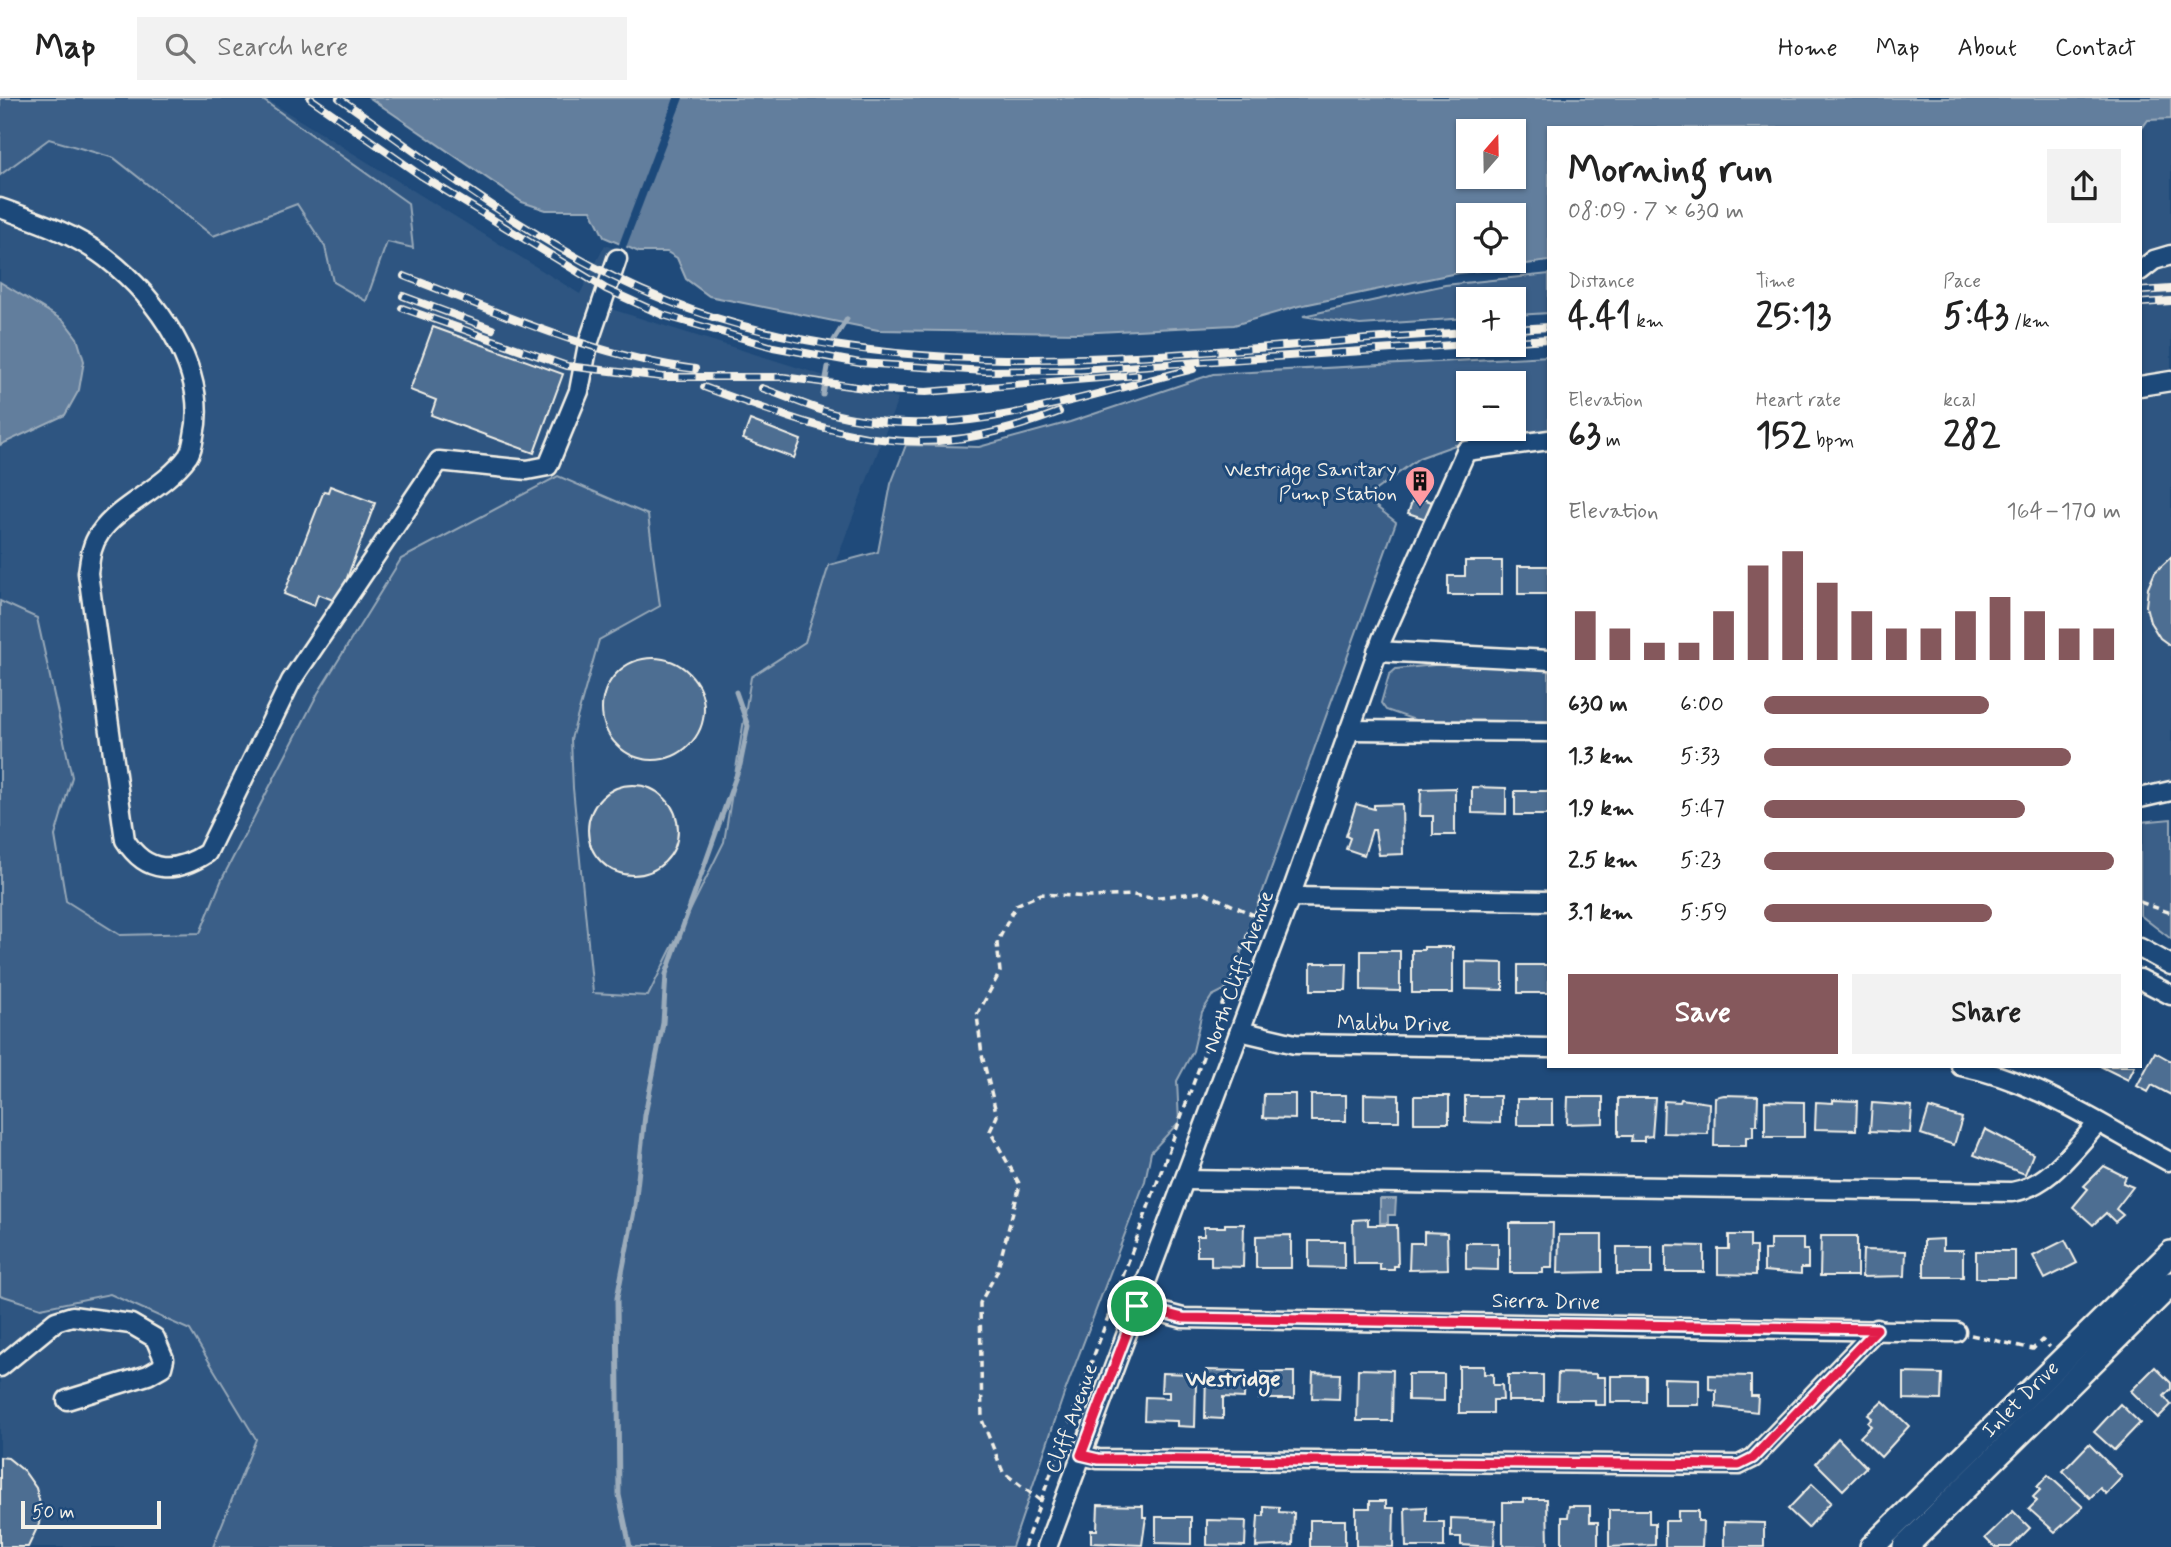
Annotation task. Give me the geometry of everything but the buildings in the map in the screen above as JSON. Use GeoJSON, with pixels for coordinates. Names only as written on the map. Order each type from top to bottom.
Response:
{"type":"FeatureCollection","features":[{"type":"Feature","properties":{"kind":"main road","name":"Inlet Drive"},"geometry":{"type":"LineString","coordinates":[[1872,1547],[2171,1253]]}},
{"type":"Feature","properties":{"kind":"main road","name":"Inlet Drive"},"geometry":{"type":"LineString","coordinates":[[1905,1547],[2171,1284]]}},
{"type":"Feature","properties":{"kind":"street"},"geometry":{"type":"LineString","coordinates":[[0,208],[74,237],[105,257],[156,308],[195,383],[198,421],[190,453],[166,481],[100,533],[91,551],[88,573],[125,840],[133,853],[169,870],[186,866],[207,853],[291,681],[439,461],[527,470],[548,466],[579,391],[588,344],[617,259]]}},
{"type":"Feature","properties":{"kind":"street"},"geometry":{"type":"LineString","coordinates":[[2142,269],[2154,260],[2171,255]]}},
{"type":"Feature","properties":{"kind":"street"},"geometry":{"type":"LineString","coordinates":[[2142,386],[2171,381]]}},
{"type":"Feature","properties":{"kind":"street","name":"North Cliff Avenue"},"geometry":{"type":"LineString","coordinates":[[1137,1306],[1290,897],[1377,651],[1466,451],[1547,440]]}},
{"type":"Feature","properties":{"kind":"street"},"geometry":{"type":"LineString","coordinates":[[1377,651],[1547,660]]}},
{"type":"Feature","properties":{"kind":"street"},"geometry":{"type":"LineString","coordinates":[[1349,730],[1547,732]]}},
{"type":"Feature","properties":{"kind":"street"},"geometry":{"type":"LineString","coordinates":[[2142,798],[2171,791]]}},
{"type":"Feature","properties":{"kind":"street"},"geometry":{"type":"LineString","coordinates":[[1290,897],[1547,901]]}},
{"type":"Feature","properties":{"kind":"street"},"geometry":{"type":"LineString","coordinates":[[2142,949],[2171,965]]}},
{"type":"Feature","properties":{"kind":"street"},"geometry":{"type":"LineString","coordinates":[[2142,980],[2171,995]]}},
{"type":"Feature","properties":{"kind":"street","name":"Malibu Drive"},"geometry":{"type":"LineString","coordinates":[[1240,1031],[1295,1044],[1547,1048]]}},
{"type":"Feature","properties":{"kind":"street"},"geometry":{"type":"LineString","coordinates":[[1971,1068],[1995,1073],[2057,1098],[2097,1124],[2168,1161]]}},
{"type":"Feature","properties":{"kind":"street"},"geometry":{"type":"LineString","coordinates":[[1185,1180],[2012,1192],[2029,1189],[2043,1180],[2097,1124]]}},
{"type":"Feature","properties":{"kind":"street","name":"Sierra Drive"},"geometry":{"type":"LineString","coordinates":[[1137,1306],[1183,1318],[1956,1332]]}},
{"type":"Feature","properties":{"kind":"street","name":"Cliff Avenue"},"geometry":{"type":"LineString","coordinates":[[1047,1547],[1137,1306]]}},
{"type":"Feature","properties":{"kind":"street"},"geometry":{"type":"LineString","coordinates":[[0,1367],[56,1321],[72,1316],[131,1324],[155,1338],[164,1359],[162,1367],[148,1375],[67,1400]]}},
{"type":"Feature","properties":{"kind":"street"},"geometry":{"type":"LineString","coordinates":[[1081,1455],[1098,1459],[1739,1465],[1753,1458],[1877,1329]]}},
{"type":"Feature","properties":{"kind":"path"},"geometry":{"type":"LineString","coordinates":[[1041,1501],[1003,1472],[982,1420],[980,1303],[997,1272],[1020,1185],[990,1131],[997,1116],[982,1055],[978,1015],[1000,972],[997,943],[1016,905],[1041,894],[1090,897],[1133,895],[1151,898],[1203,892],[1256,916]]}},
{"type":"Feature","properties":{"kind":"path"},"geometry":{"type":"LineString","coordinates":[[1024,1547],[1261,898],[1290,897]]}},
{"type":"Feature","properties":{"kind":"path"},"geometry":{"type":"LineString","coordinates":[[2142,903],[2171,913]]}},
{"type":"Feature","properties":{"kind":"path"},"geometry":{"type":"LineString","coordinates":[[1956,1332],[2033,1349],[2042,1340],[2051,1349]]}},
{"type":"Feature","properties":{"kind":"shaded area"},"geometry":{"type":"Polygon","coordinates":[[[0,98],[264,98],[580,294],[605,245],[617,250],[674,98],[683,98],[624,253],[611,309],[898,399],[458,1547],[0,1547],[0,98]]]}},
{"type":"Feature","properties":{"kind":"shaded area"},"geometry":{"type":"Polygon","coordinates":[[[0,98],[260,98],[408,203],[413,248],[387,242],[366,301],[333,282],[325,247],[297,204],[213,236],[114,158],[49,139],[0,175],[0,98]]]}},
{"type":"Feature","properties":{"kind":"shaded area"},"geometry":{"type":"Polygon","coordinates":[[[370,98],[2171,98],[2171,119],[2148,120],[2142,128],[2142,126],[1547,126],[1547,261],[1526,264],[1526,203],[1456,203],[1456,273],[1459,273],[1299,306],[1234,325],[1078,333],[878,330],[709,296],[686,279],[677,258],[667,252],[639,252],[604,237],[591,210],[546,210],[522,202],[370,98]]]}},
{"type":"Feature","properties":{"kind":"shaded area"},"geometry":{"type":"Polygon","coordinates":[[[2171,119],[2171,801],[2142,794],[2142,128],[2148,120],[2171,119]]]}},
{"type":"Feature","properties":{"kind":"shaded area"},"geometry":{"type":"Polygon","coordinates":[[[1547,274],[1547,313],[1526,314],[1526,287],[1456,287],[1456,319],[1360,325],[1303,316],[1445,285],[1547,274]]]}},
{"type":"Feature","properties":{"kind":"shaded area"},"geometry":{"type":"Polygon","coordinates":[[[0,282],[64,321],[77,338],[84,361],[79,390],[65,415],[0,445],[0,282]]]}},
{"type":"Feature","properties":{"kind":"shaded area"},"geometry":{"type":"Polygon","coordinates":[[[1547,356],[1547,432],[1526,435],[1526,371],[1456,371],[1456,441],[1484,441],[1455,445],[1419,458],[1365,498],[1396,522],[1228,988],[1212,996],[1202,1012],[1193,1051],[1177,1081],[1179,1122],[1151,1152],[1145,1181],[1064,1394],[1012,1547],[213,1547],[256,1439],[190,1330],[110,1294],[41,1308],[0,1295],[0,601],[37,618],[72,777],[55,836],[66,901],[120,935],[200,933],[222,879],[318,693],[401,559],[558,476],[648,515],[660,606],[599,640],[571,739],[573,788],[593,993],[648,996],[724,842],[751,677],[805,642],[829,565],[878,552],[891,484],[906,445],[979,447],[1070,422],[1213,374],[1547,356]]]}},
{"type":"Feature","properties":{"kind":"shaded area"},"geometry":{"type":"Polygon","coordinates":[[[1454,663],[1547,668],[1547,721],[1415,720],[1386,710],[1381,703],[1389,675],[1396,669],[1454,663]]]}},
{"type":"Feature","properties":{"kind":"shaded area"},"geometry":{"type":"Polygon","coordinates":[[[2171,819],[2171,939],[2142,917],[2142,822],[2171,819]]]}},
{"type":"Feature","properties":{"kind":"shaded area"},"geometry":{"type":"Polygon","coordinates":[[[1380,1199],[1396,1199],[1395,1215],[1388,1215],[1388,1223],[1380,1223],[1380,1199]]]}},
{"type":"Feature","properties":{"kind":"pier"},"geometry":{"type":"Polygon","coordinates":[[[674,98],[683,98],[625,250],[618,247],[674,98]]]}},
{"type":"Feature","properties":{"kind":"waterway"},"geometry":{"type":"LineString","coordinates":[[834,340],[847,319]]}},
{"type":"Feature","properties":{"kind":"waterway"},"geometry":{"type":"LineString","coordinates":[[823,395],[828,367]]}},
{"type":"Feature","properties":{"kind":"waterway"},"geometry":{"type":"LineString","coordinates":[[630,1547],[619,1495],[617,1298],[635,1206],[645,1115],[663,1023],[666,974],[740,765],[748,726],[736,692]]}},
{"type":"Feature","properties":{"kind":"railway"},"geometry":{"type":"LineString","coordinates":[[310,98],[420,175],[606,289],[663,315],[773,347],[860,363],[985,371],[1080,370],[1456,345]]}},
{"type":"Feature","properties":{"kind":"railway"},"geometry":{"type":"LineString","coordinates":[[339,98],[496,208],[578,258],[665,300],[760,330],[859,349],[960,358],[1062,359],[1165,355],[1456,333]]}},
{"type":"Feature","properties":{"kind":"railway"},"geometry":{"type":"LineString","coordinates":[[404,276],[584,344],[658,363],[695,369]]}},
{"type":"Feature","properties":{"kind":"railway"},"geometry":{"type":"LineString","coordinates":[[2142,291],[2171,289]]}},
{"type":"Feature","properties":{"kind":"railway"},"geometry":{"type":"LineString","coordinates":[[403,296],[492,329]]}},
{"type":"Feature","properties":{"kind":"railway"},"geometry":{"type":"LineString","coordinates":[[2142,303],[2171,301]]}},
{"type":"Feature","properties":{"kind":"railway"},"geometry":{"type":"LineString","coordinates":[[402,308],[567,366],[663,377],[783,377],[879,390],[926,392],[1137,375]]}},
{"type":"Feature","properties":{"kind":"railway"},"geometry":{"type":"LineString","coordinates":[[1526,328],[1547,327]]}},
{"type":"Feature","properties":{"kind":"railway"},"geometry":{"type":"LineString","coordinates":[[1526,340],[1547,339]]}},
{"type":"Feature","properties":{"kind":"railway"},"geometry":{"type":"LineString","coordinates":[[762,388],[841,416],[897,423],[940,423],[1025,411],[1193,369]]}},
{"type":"Feature","properties":{"kind":"railway"},"geometry":{"type":"LineString","coordinates":[[704,387],[797,420],[879,439],[920,441],[962,438],[1008,429],[1059,412]]}},
{"type":"Feature","properties":{"kind":"place","name":"Westridge Sanitary Pump Station"},"geometry":{"type":"Point","coordinates":[1420,508]}},
{"type":"Feature","properties":{"kind":"district","name":"Westridge"},"geometry":{"type":"Point","coordinates":[1233,1378]}},
{"type":"Feature","properties":{"kind":"route"},"geometry":{"type":"LineString","coordinates":[[1137,1306],[1183,1318],[1877,1329],[1753,1458],[1739,1465],[1098,1459],[1081,1455],[1137,1306]]}}]}
